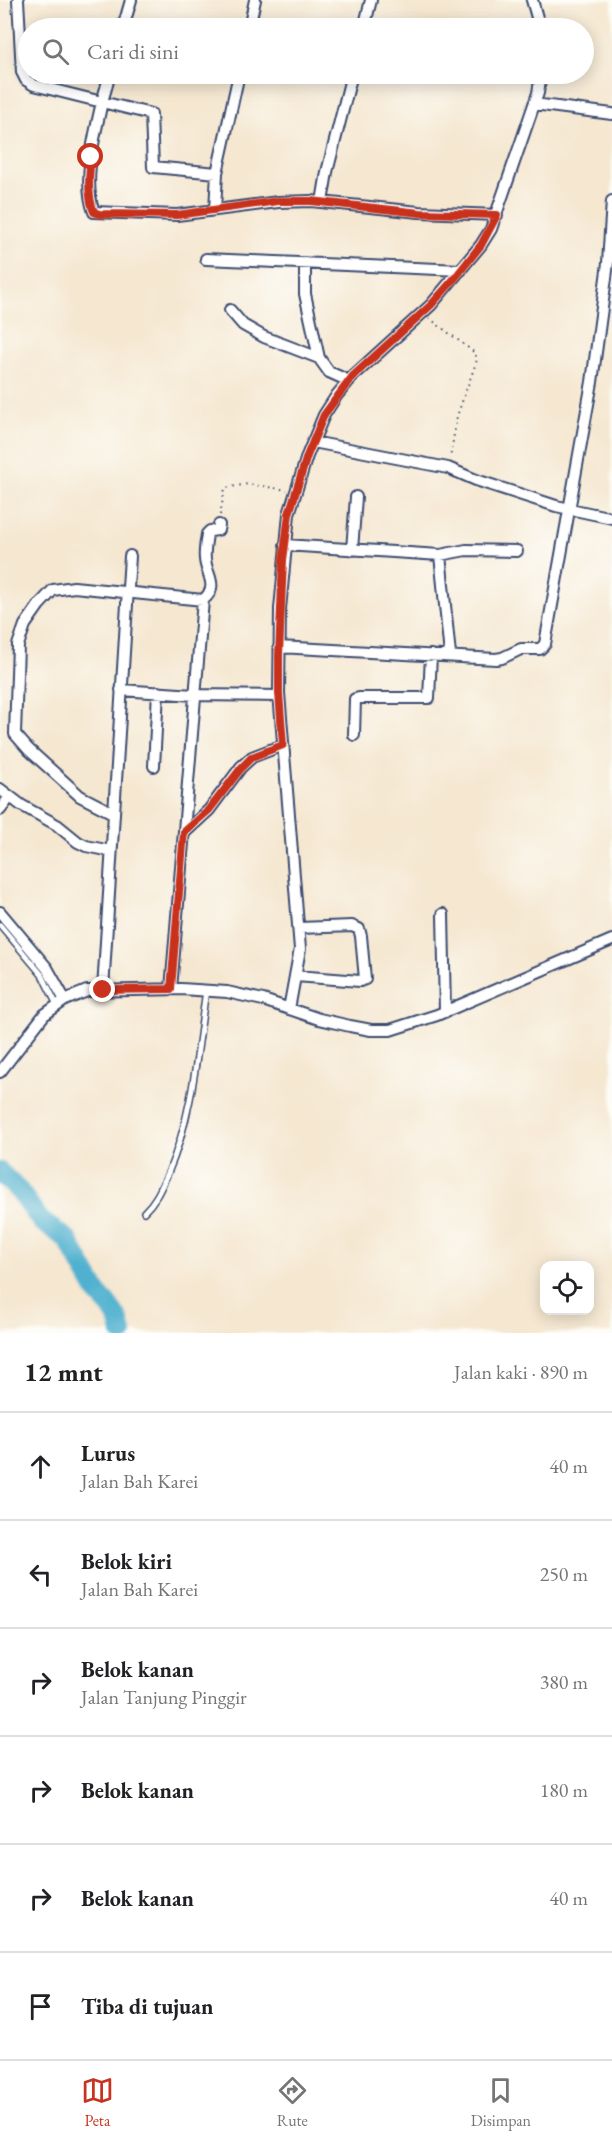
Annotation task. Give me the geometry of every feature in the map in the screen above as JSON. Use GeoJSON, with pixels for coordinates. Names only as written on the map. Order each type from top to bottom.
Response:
{"type":"FeatureCollection","features":[{"type":"Feature","properties":{"kind":"street"},"geometry":{"type":"LineString","coordinates":[[18,0],[19,18]]}},
{"type":"Feature","properties":{"kind":"street"},"geometry":{"type":"LineString","coordinates":[[126,18],[131,0]]}},
{"type":"Feature","properties":{"kind":"street"},"geometry":{"type":"LineString","coordinates":[[251,18],[255,0]]}},
{"type":"Feature","properties":{"kind":"street"},"geometry":{"type":"LineString","coordinates":[[366,18],[371,0]]}},
{"type":"Feature","properties":{"kind":"street"},"geometry":{"type":"LineString","coordinates":[[532,0],[537,18]]}},
{"type":"Feature","properties":{"kind":"street"},"geometry":{"type":"LineString","coordinates":[[32,84],[151,114],[153,167],[217,172]]}},
{"type":"Feature","properties":{"kind":"street"},"geometry":{"type":"LineString","coordinates":[[107,84],[89,176],[94,212],[177,215],[278,201],[322,202],[420,213],[497,215]]}},
{"type":"Feature","properties":{"kind":"street"},"geometry":{"type":"LineString","coordinates":[[214,210],[217,172],[237,84]]}},
{"type":"Feature","properties":{"kind":"street"},"geometry":{"type":"LineString","coordinates":[[322,202],[327,172],[349,84]]}},
{"type":"Feature","properties":{"kind":"street"},"geometry":{"type":"LineString","coordinates":[[289,1009],[300,949],[279,696],[279,647],[289,514],[324,415],[349,381],[422,313],[481,245],[497,215],[539,84]]}},
{"type":"Feature","properties":{"kind":"street"},"geometry":{"type":"LineString","coordinates":[[534,104],[612,114]]}},
{"type":"Feature","properties":{"kind":"street"},"geometry":{"type":"LineString","coordinates":[[279,647],[502,658],[521,649],[540,649],[545,644],[592,382],[606,286],[612,201]]}},
{"type":"Feature","properties":{"kind":"street"},"geometry":{"type":"LineString","coordinates":[[206,259],[461,270]]}},
{"type":"Feature","properties":{"kind":"street"},"geometry":{"type":"LineString","coordinates":[[305,263],[305,294],[319,358],[329,372],[349,381]]}},
{"type":"Feature","properties":{"kind":"street"},"geometry":{"type":"LineString","coordinates":[[230,310],[243,325],[264,337],[319,358]]}},
{"type":"Feature","properties":{"kind":"street"},"geometry":{"type":"LineString","coordinates":[[313,442],[448,468],[476,480],[569,510],[612,518]]}},
{"type":"Feature","properties":{"kind":"street"},"geometry":{"type":"LineString","coordinates":[[352,550],[356,496]]}},
{"type":"Feature","properties":{"kind":"street"},"geometry":{"type":"LineString","coordinates":[[171,989],[203,600],[209,595],[211,586],[210,570],[205,560],[207,534],[218,530],[219,525]]}},
{"type":"Feature","properties":{"kind":"street"},"geometry":{"type":"LineString","coordinates":[[285,545],[440,555],[466,550],[517,551]]}},
{"type":"Feature","properties":{"kind":"street"},"geometry":{"type":"LineString","coordinates":[[440,555],[450,655]]}},
{"type":"Feature","properties":{"kind":"street"},"geometry":{"type":"LineString","coordinates":[[103,990],[130,556]]}},
{"type":"Feature","properties":{"kind":"street"},"geometry":{"type":"LineString","coordinates":[[113,813],[80,796],[28,749],[15,734],[18,645],[25,625],[53,590],[74,587],[203,600]]}},
{"type":"Feature","properties":{"kind":"street"},"geometry":{"type":"LineString","coordinates":[[354,735],[355,699],[429,698],[431,655]]}},
{"type":"Feature","properties":{"kind":"street"},"geometry":{"type":"LineString","coordinates":[[121,690],[194,695],[279,696]]}},
{"type":"Feature","properties":{"kind":"street"},"geometry":{"type":"LineString","coordinates":[[154,766],[158,692]]}},
{"type":"Feature","properties":{"kind":"street"},"geometry":{"type":"LineString","coordinates":[[184,832],[209,810],[252,757],[283,745]]}},
{"type":"Feature","properties":{"kind":"street"},"geometry":{"type":"LineString","coordinates":[[0,789],[21,805],[57,825],[78,842],[111,851]]}},
{"type":"Feature","properties":{"kind":"street"},"geometry":{"type":"LineString","coordinates":[[0,810],[10,796]]}},
{"type":"Feature","properties":{"kind":"street"},"geometry":{"type":"LineString","coordinates":[[0,912],[47,968],[61,1003]]}},
{"type":"Feature","properties":{"kind":"street"},"geometry":{"type":"LineString","coordinates":[[443,914],[445,1012]]}},
{"type":"Feature","properties":{"kind":"street"},"geometry":{"type":"LineString","coordinates":[[296,976],[360,981],[365,979],[359,929],[352,927],[299,928]]}},
{"type":"Feature","properties":{"kind":"street"},"geometry":{"type":"LineString","coordinates":[[0,1072],[34,1027],[61,1003],[87,992],[206,990],[236,994],[319,1019],[371,1030],[390,1030],[445,1012],[612,940]]}},
{"type":"Feature","properties":{"kind":"lane"},"geometry":{"type":"LineString","coordinates":[[0,925],[42,975],[61,1003]]}},
{"type":"Feature","properties":{"kind":"lane"},"geometry":{"type":"LineString","coordinates":[[144,1212],[158,1196],[176,1155],[186,1121],[206,990]]}},
{"type":"Feature","properties":{"kind":"path"},"geometry":{"type":"LineString","coordinates":[[422,313],[477,356],[457,416],[448,468]]}},
{"type":"Feature","properties":{"kind":"path"},"geometry":{"type":"LineString","coordinates":[[219,525],[225,488],[248,484],[296,491]]}},
{"type":"Feature","properties":{"kind":"waterway"},"geometry":{"type":"LineString","coordinates":[[0,1172],[20,1192],[41,1221],[67,1239],[98,1294],[119,1321],[122,1333]]}},
{"type":"Feature","properties":{"kind":"route"},"geometry":{"type":"LineString","coordinates":[[91,157],[89,176],[92,207],[94,212],[99,214],[177,215],[278,201],[311,201],[420,213],[497,215],[481,245],[455,278],[431,305],[353,376],[324,415],[307,456],[289,514],[283,560],[279,655],[280,723],[283,745],[252,757],[209,810],[184,832],[171,989],[103,990]]}}]}
